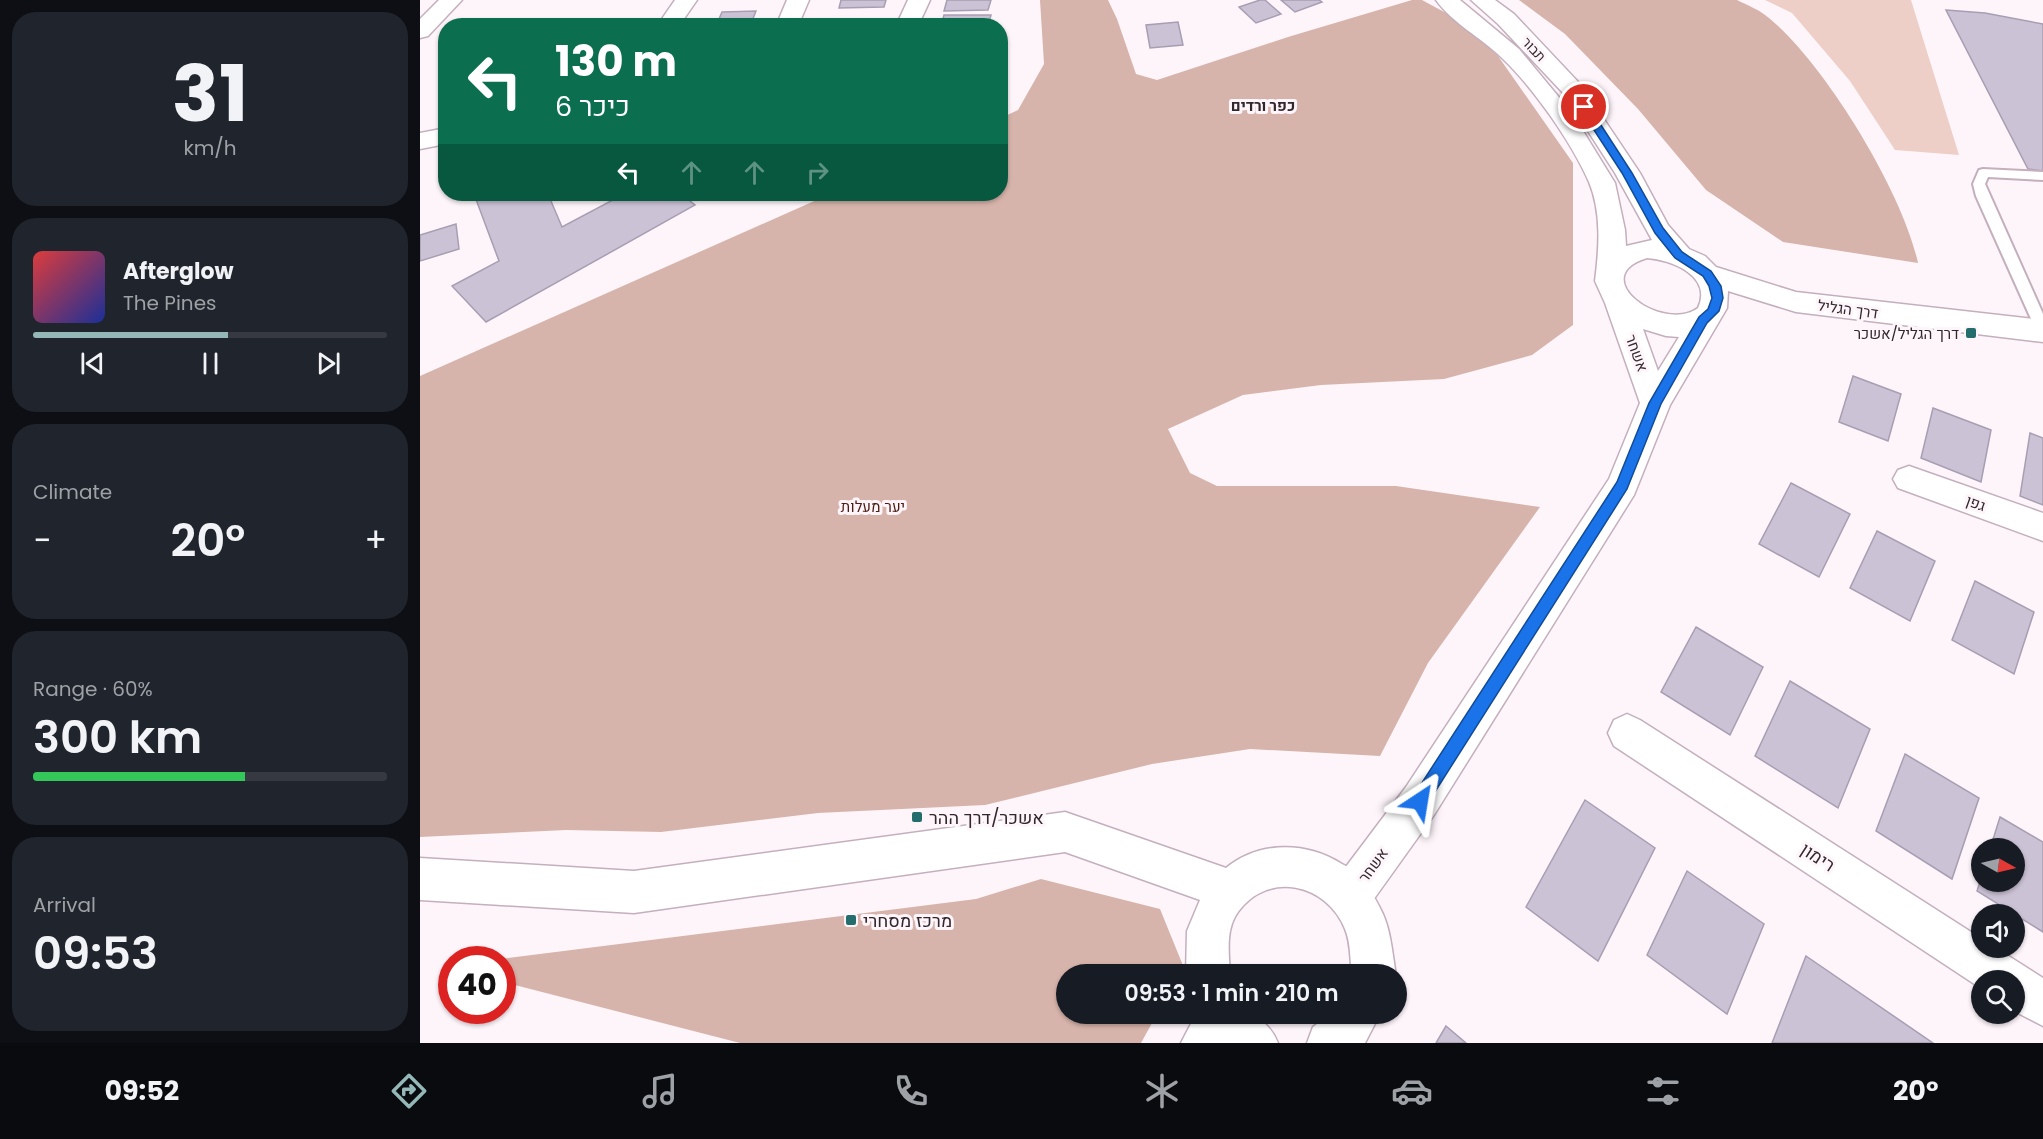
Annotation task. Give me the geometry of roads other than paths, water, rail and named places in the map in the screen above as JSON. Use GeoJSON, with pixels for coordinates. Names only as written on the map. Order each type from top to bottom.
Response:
{"type":"FeatureCollection","features":[{"type":"Feature","properties":{"kind":"street"},"geometry":{"type":"LineString","coordinates":[[420,31],[451,0]]}},
{"type":"Feature","properties":{"kind":"street"},"geometry":{"type":"LineString","coordinates":[[674,18],[686,0]]}},
{"type":"Feature","properties":{"kind":"street"},"geometry":{"type":"LineString","coordinates":[[790,18],[798,0]]}},
{"type":"Feature","properties":{"kind":"street"},"geometry":{"type":"LineString","coordinates":[[911,18],[919,0]]}},
{"type":"Feature","properties":{"kind":"street","name":"תבור"},"geometry":{"type":"LineString","coordinates":[[1447,0],[1511,54],[1564,118],[1602,183],[1612,230],[1612,264]]}},
{"type":"Feature","properties":{"kind":"street","name":"תבור"},"geometry":{"type":"LineString","coordinates":[[1482,0],[1506,19],[1573,90],[1627,173],[1658,231],[1678,255]]}},
{"type":"Feature","properties":{"kind":"street"},"geometry":{"type":"LineString","coordinates":[[420,141],[438,138]]}},
{"type":"Feature","properties":{"kind":"street"},"geometry":{"type":"LineString","coordinates":[[1647,249],[1678,255],[1707,274],[1715,286],[1717,298],[1708,315],[1688,326],[1658,324],[1630,312],[1619,303],[1608,282],[1608,273],[1612,264],[1621,256],[1647,249]]}},
{"type":"Feature","properties":{"kind":"street","name":"דרך הגליל"},"geometry":{"type":"LineString","coordinates":[[1707,274],[1796,302],[2043,331]]}},
{"type":"Feature","properties":{"kind":"street","name":"דרך הגליל"},"geometry":{"type":"LineString","coordinates":[[1708,315],[1796,302]]}},
{"type":"Feature","properties":{"kind":"street","name":"אשחר"},"geometry":{"type":"LineString","coordinates":[[1619,303],[1655,403]]}},
{"type":"Feature","properties":{"kind":"street","name":"אשחר"},"geometry":{"type":"LineString","coordinates":[[1351,896],[1420,801],[1623,485],[1655,403],[1708,315]]}},
{"type":"Feature","properties":{"kind":"street","name":"גפן"},"geometry":{"type":"LineString","coordinates":[[1908,479],[2043,527]]}},
{"type":"Feature","properties":{"kind":"street","name":"רימון"},"geometry":{"type":"LineString","coordinates":[[1627,733],[1991,970]]}},
{"type":"Feature","properties":{"kind":"street"},"geometry":{"type":"LineString","coordinates":[[420,879],[634,892],[1065,832],[1229,890]]}},
{"type":"Feature","properties":{"kind":"street"},"geometry":{"type":"LineString","coordinates":[[1208,964],[1207,935],[1216,911],[1229,890],[1251,873],[1277,864],[1304,866],[1329,876],[1351,896],[1368,927],[1374,946],[1374,964]]}},
{"type":"Feature","properties":{"kind":"street"},"geometry":{"type":"LineString","coordinates":[[2025,992],[2043,1004]]}},
{"type":"Feature","properties":{"kind":"street"},"geometry":{"type":"LineString","coordinates":[[1203,1043],[1216,1024]]}},
{"type":"Feature","properties":{"kind":"street"},"geometry":{"type":"LineString","coordinates":[[1232,1024],[1239,1032],[1256,1043]]}},
{"type":"Feature","properties":{"kind":"street"},"geometry":{"type":"LineString","coordinates":[[1329,1043],[1352,1024]]}},
{"type":"Feature","properties":{"kind":"lane"},"geometry":{"type":"LineString","coordinates":[[2043,176],[1983,173],[1979,184],[1982,196],[2043,331]]}},
{"type":"Feature","properties":{"kind":"place","name":"דרך הגליל/אשכר"},"geometry":{"type":"Point","coordinates":[1971,333]}},
{"type":"Feature","properties":{"kind":"place","name":"אשכר/דרך ההר"},"geometry":{"type":"Point","coordinates":[917,817]}},
{"type":"Feature","properties":{"kind":"place","name":"מרכז מסחרי"},"geometry":{"type":"Point","coordinates":[851,920]}},
{"type":"Feature","properties":{"kind":"district","name":"כפר ורדים"},"geometry":{"type":"Point","coordinates":[1263,105]}},
{"type":"Feature","properties":{"kind":"park label","name":"יער מעלות"},"geometry":{"type":"Point","coordinates":[873,506]}}]}
